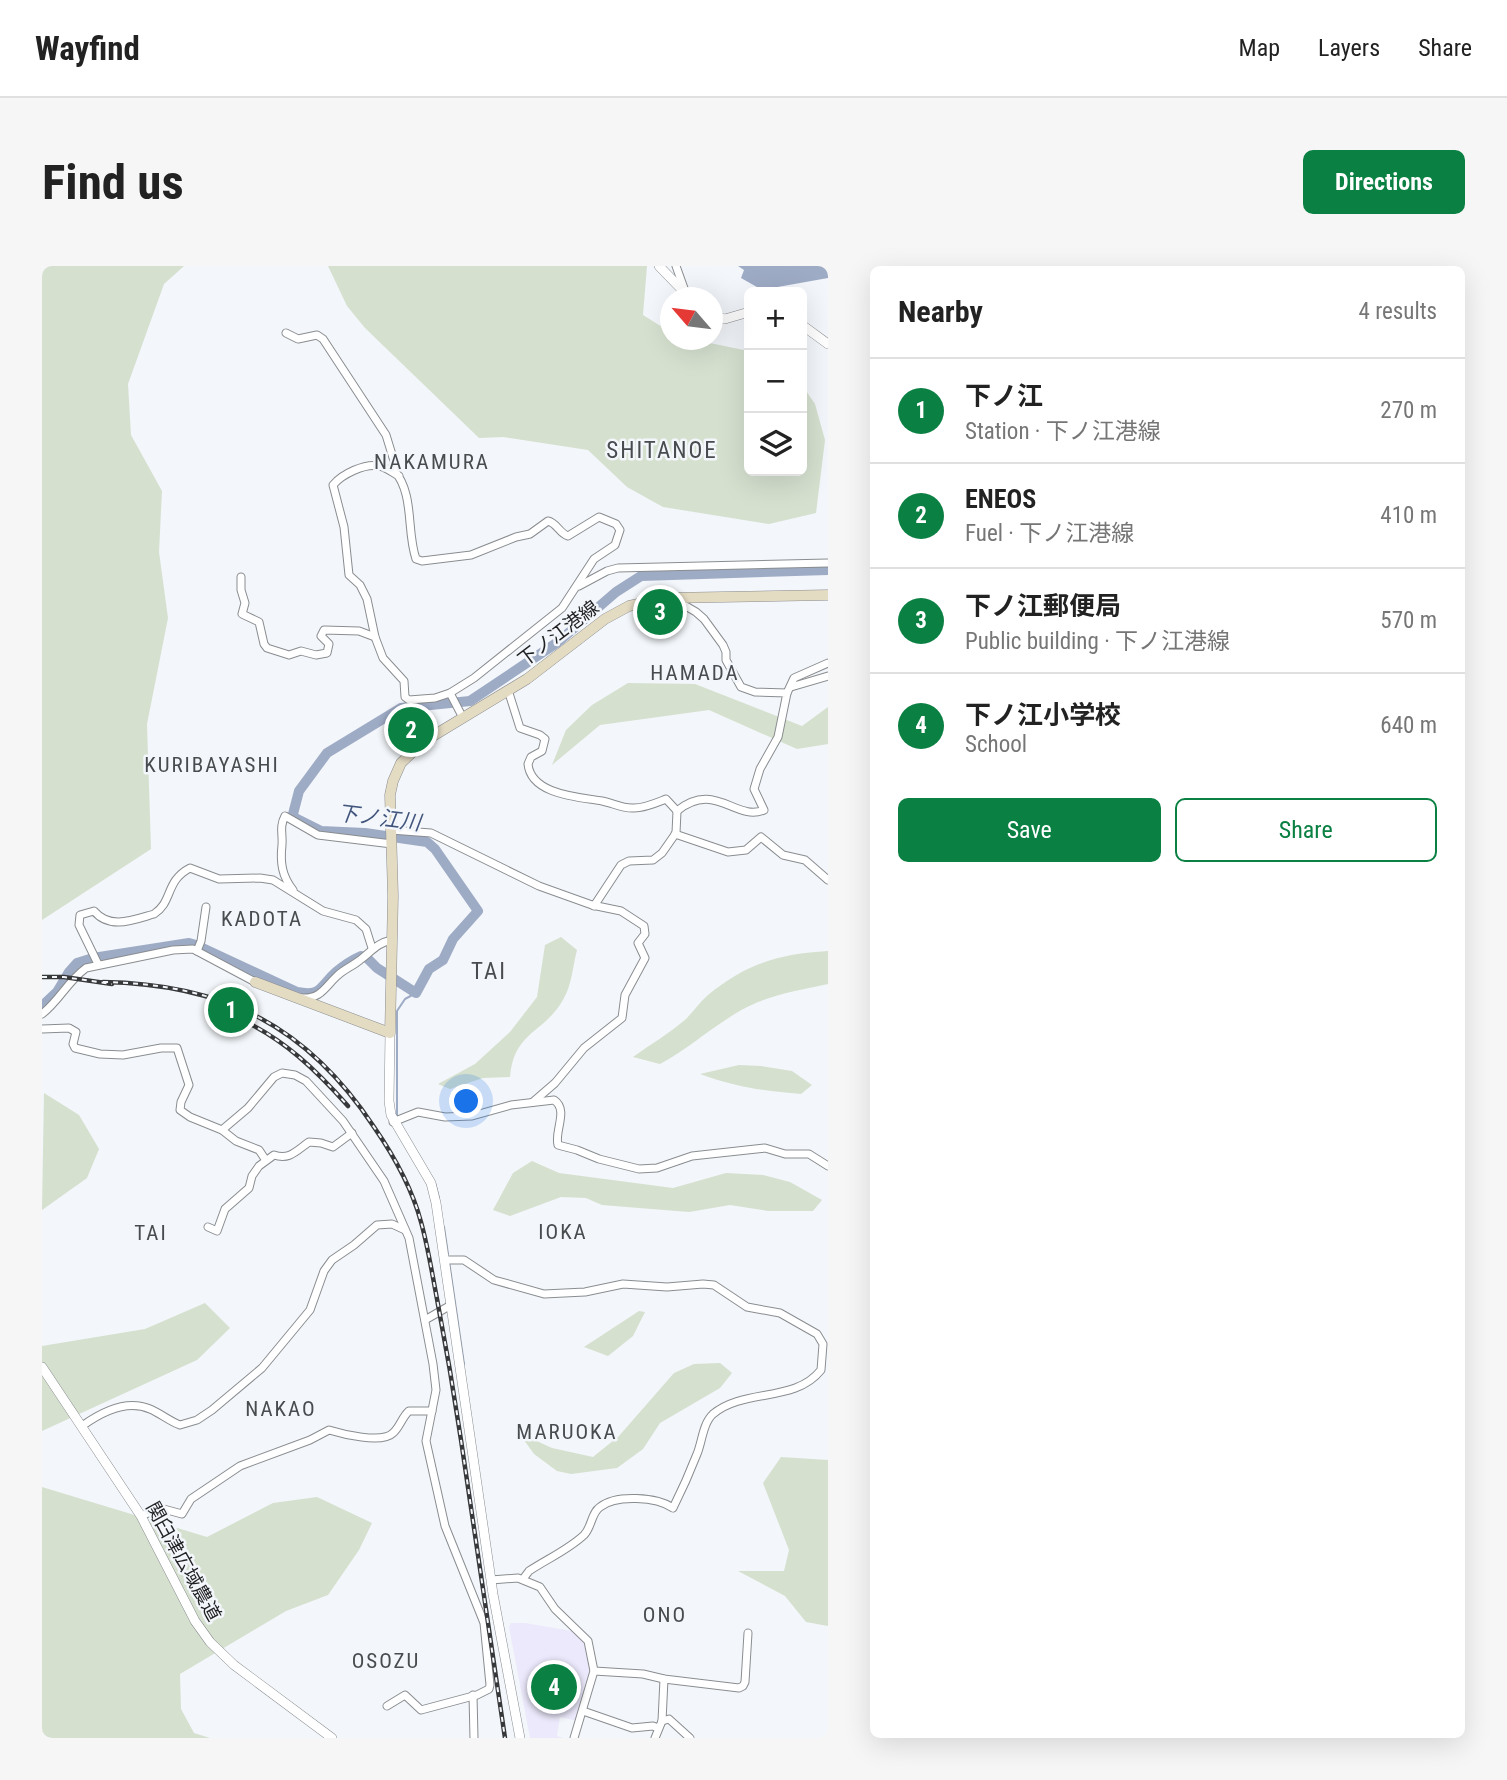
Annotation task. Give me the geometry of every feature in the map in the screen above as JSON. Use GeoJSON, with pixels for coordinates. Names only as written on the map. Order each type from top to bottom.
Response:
{"type":"FeatureCollection","features":[{"type":"Feature","properties":{"kind":"main road","name":"下ノ江港線"},"geometry":{"type":"LineString","coordinates":[[391,843],[391,788],[401,763],[417,746],[461,714],[508,690],[548,664],[614,614],[645,601],[678,597],[828,595]]}},
{"type":"Feature","properties":{"kind":"main road"},"geometry":{"type":"LineString","coordinates":[[254,982],[390,1033],[391,843]]}},
{"type":"Feature","properties":{"kind":"street"},"geometry":{"type":"LineString","coordinates":[[659,266],[679,287]]}},
{"type":"Feature","properties":{"kind":"street"},"geometry":{"type":"LineString","coordinates":[[676,266],[684,287]]}},
{"type":"Feature","properties":{"kind":"street"},"geometry":{"type":"LineString","coordinates":[[723,318],[744,313]]}},
{"type":"Feature","properties":{"kind":"street"},"geometry":{"type":"LineString","coordinates":[[807,329],[828,344]]}},
{"type":"Feature","properties":{"kind":"street"},"geometry":{"type":"LineString","coordinates":[[286,333],[298,339],[317,335],[329,345],[386,435],[394,461],[394,471],[399,477],[409,507],[409,531],[416,559],[422,561],[471,555],[530,534],[548,522],[553,522],[568,536],[599,517],[615,524],[620,530],[615,545],[596,557],[562,608],[451,694],[435,698],[408,699],[404,695],[404,681],[383,657],[360,585],[349,575],[347,542],[333,485],[346,475],[374,466],[380,466],[399,477]]}},
{"type":"Feature","properties":{"kind":"street"},"geometry":{"type":"LineString","coordinates":[[578,586],[618,568],[828,563]]}},
{"type":"Feature","properties":{"kind":"street"},"geometry":{"type":"LineString","coordinates":[[241,577],[245,603],[242,614],[259,622],[267,648],[289,655],[301,651],[316,655],[327,653],[329,644],[321,636],[324,629],[359,631],[375,637]]}},
{"type":"Feature","properties":{"kind":"street"},"geometry":{"type":"LineString","coordinates":[[678,597],[684,605],[704,619],[723,645],[726,660],[741,687],[755,692],[789,690],[828,676]]}},
{"type":"Feature","properties":{"kind":"street"},"geometry":{"type":"LineString","coordinates":[[594,906],[621,864],[653,860],[662,853],[675,834],[677,811],[683,806],[710,799],[720,800],[748,812],[764,810],[754,789],[760,769],[778,737],[794,678],[828,663]]}},
{"type":"Feature","properties":{"kind":"street"},"geometry":{"type":"LineString","coordinates":[[508,690],[520,727],[545,739],[543,748],[531,757],[528,764],[530,774],[539,783],[572,797],[634,808],[666,799],[677,811]]}},
{"type":"Feature","properties":{"kind":"street"},"geometry":{"type":"LineString","coordinates":[[451,694],[461,714]]}},
{"type":"Feature","properties":{"kind":"street"},"geometry":{"type":"LineString","coordinates":[[298,897],[286,880],[281,863],[281,828],[285,816],[318,835],[391,843]]}},
{"type":"Feature","properties":{"kind":"street"},"geometry":{"type":"LineString","coordinates":[[391,830],[431,833],[539,886],[594,906],[621,911],[636,919],[643,926],[645,934],[638,943],[645,958],[625,995],[622,1018],[584,1048],[555,1083],[533,1102],[471,1116],[445,1117],[422,1112],[396,1120]]}},
{"type":"Feature","properties":{"kind":"street"},"geometry":{"type":"LineString","coordinates":[[675,834],[728,852],[746,850],[761,837],[783,855],[805,860],[828,880]]}},
{"type":"Feature","properties":{"kind":"street"},"geometry":{"type":"LineString","coordinates":[[96,960],[79,925],[80,915],[94,911],[101,919],[114,923],[154,914],[164,904],[175,878],[190,868],[219,879],[273,880],[323,911],[360,922],[366,929],[372,948]]}},
{"type":"Feature","properties":{"kind":"street"},"geometry":{"type":"LineString","coordinates":[[199,948],[206,908]]}},
{"type":"Feature","properties":{"kind":"street"},"geometry":{"type":"LineString","coordinates":[[292,997],[306,999],[319,995],[337,976],[363,958],[372,948],[392,940]]}},
{"type":"Feature","properties":{"kind":"street"},"geometry":{"type":"LineString","coordinates":[[42,1014],[55,1003],[76,976],[96,960],[199,948],[254,982]]}},
{"type":"Feature","properties":{"kind":"street"},"geometry":{"type":"LineString","coordinates":[[42,1029],[72,1029],[76,1032],[73,1044],[75,1048],[100,1054],[132,1054],[161,1048],[177,1048],[190,1085],[180,1110],[222,1130],[236,1141],[259,1150],[265,1159]]}},
{"type":"Feature","properties":{"kind":"street"},"geometry":{"type":"LineString","coordinates":[[390,1033],[389,1105],[431,1183],[436,1203],[496,1613],[520,1738]]}},
{"type":"Feature","properties":{"kind":"street"},"geometry":{"type":"LineString","coordinates":[[222,1130],[248,1108],[274,1077],[286,1073],[306,1081],[352,1133],[377,1168],[406,1230],[435,1381],[426,1441],[452,1547],[485,1629],[490,1688],[421,1710],[405,1695],[387,1706]]}},
{"type":"Feature","properties":{"kind":"street"},"geometry":{"type":"LineString","coordinates":[[533,1102],[539,1104],[554,1100],[560,1106],[556,1137],[558,1145],[620,1165],[657,1168],[692,1156],[765,1148],[785,1154],[809,1154],[828,1166]]}},
{"type":"Feature","properties":{"kind":"street"},"geometry":{"type":"LineString","coordinates":[[208,1227],[218,1231],[224,1211],[249,1188],[254,1171],[265,1159],[274,1155],[291,1156],[309,1142],[333,1147],[352,1133]]}},
{"type":"Feature","properties":{"kind":"street"},"geometry":{"type":"LineString","coordinates":[[82,1426],[97,1415],[134,1405],[149,1408],[180,1425],[197,1420],[254,1376],[303,1319],[314,1303],[324,1271],[332,1260],[380,1224],[393,1224],[406,1230]]}},
{"type":"Feature","properties":{"kind":"street"},"geometry":{"type":"LineString","coordinates":[[444,1260],[464,1259],[494,1280],[544,1294],[585,1292],[623,1284],[714,1286],[747,1307],[780,1313],[817,1334],[823,1343],[820,1371],[801,1384],[781,1392],[736,1400],[711,1415],[673,1508],[660,1500],[631,1498],[600,1506],[586,1533],[529,1571],[523,1579]]}},
{"type":"Feature","properties":{"kind":"street"},"geometry":{"type":"LineString","coordinates":[[425,1320],[451,1305]]}},
{"type":"Feature","properties":{"kind":"street","name":"関臼津広域農道"},"geometry":{"type":"LineString","coordinates":[[42,1367],[141,1516],[195,1621],[220,1654],[332,1738]]}},
{"type":"Feature","properties":{"kind":"street"},"geometry":{"type":"LineString","coordinates":[[820,1371],[828,1377]]}},
{"type":"Feature","properties":{"kind":"street"},"geometry":{"type":"LineString","coordinates":[[141,1516],[160,1508],[182,1514],[191,1499],[240,1466],[310,1440],[329,1430],[361,1437],[387,1437],[396,1431],[410,1411],[432,1411]]}},
{"type":"Feature","properties":{"kind":"street"},"geometry":{"type":"LineString","coordinates":[[491,1580],[512,1577],[523,1579],[542,1589],[555,1609],[588,1641],[594,1671],[574,1738]]}},
{"type":"Feature","properties":{"kind":"street"},"geometry":{"type":"LineString","coordinates":[[481,1614],[496,1613]]}},
{"type":"Feature","properties":{"kind":"street"},"geometry":{"type":"LineString","coordinates":[[594,1671],[643,1674],[664,1679],[742,1687],[748,1633]]}},
{"type":"Feature","properties":{"kind":"street"},"geometry":{"type":"LineString","coordinates":[[655,1738],[660,1724],[664,1679]]}},
{"type":"Feature","properties":{"kind":"street"},"geometry":{"type":"LineString","coordinates":[[473,1695],[474,1738]]}},
{"type":"Feature","properties":{"kind":"street"},"geometry":{"type":"LineString","coordinates":[[583,1711],[632,1728],[660,1724],[669,1719],[690,1738]]}},
{"type":"Feature","properties":{"kind":"shaded area"},"geometry":{"type":"Polygon","coordinates":[[[511,1623],[572,1631],[588,1644],[592,1663],[591,1676],[578,1721],[560,1717],[557,1736],[563,1738],[530,1738],[509,1627],[511,1623]]]}},
{"type":"Feature","properties":{"kind":"green space"},"geometry":{"type":"Polygon","coordinates":[[[42,266],[184,266],[164,284],[128,384],[131,435],[162,491],[159,552],[168,618],[147,724],[151,849],[42,920],[42,266]]]}},
{"type":"Feature","properties":{"kind":"green space"},"geometry":{"type":"Polygon","coordinates":[[[328,266],[647,266],[643,315],[660,326],[660,350],[723,350],[723,346],[744,350],[744,476],[807,476],[807,392],[815,404],[825,440],[816,513],[769,524],[663,507],[627,487],[588,450],[503,437],[479,438],[365,328],[347,306],[328,266]]]}},
{"type":"Feature","properties":{"kind":"green space"},"geometry":{"type":"Polygon","coordinates":[[[628,683],[695,684],[802,726],[828,707],[828,744],[797,749],[709,710],[600,725],[552,765],[566,730],[592,705],[628,683]]]}},
{"type":"Feature","properties":{"kind":"green space"},"geometry":{"type":"Polygon","coordinates":[[[561,937],[577,950],[569,987],[556,1010],[517,1050],[510,1077],[483,1078],[450,1089],[438,1084],[475,1064],[510,1032],[537,997],[545,945],[561,937]]]}},
{"type":"Feature","properties":{"kind":"green space"},"geometry":{"type":"Polygon","coordinates":[[[828,951],[828,984],[775,996],[745,1008],[660,1064],[633,1057],[680,1024],[708,995],[736,975],[779,958],[828,951]]]}},
{"type":"Feature","properties":{"kind":"green space"},"geometry":{"type":"Polygon","coordinates":[[[739,1065],[792,1071],[812,1085],[801,1094],[787,1093],[738,1085],[700,1074],[739,1065]]]}},
{"type":"Feature","properties":{"kind":"green space"},"geometry":{"type":"Polygon","coordinates":[[[44,1093],[79,1115],[99,1149],[87,1178],[42,1210],[44,1093]]]}},
{"type":"Feature","properties":{"kind":"green space"},"geometry":{"type":"Polygon","coordinates":[[[532,1161],[559,1173],[673,1188],[726,1173],[763,1175],[790,1182],[822,1200],[813,1211],[768,1211],[730,1205],[689,1212],[602,1205],[586,1198],[561,1197],[510,1216],[493,1210],[513,1173],[532,1161]]]}},
{"type":"Feature","properties":{"kind":"green space"},"geometry":{"type":"Polygon","coordinates":[[[205,1303],[230,1328],[197,1360],[42,1431],[42,1346],[145,1329],[205,1303]]]}},
{"type":"Feature","properties":{"kind":"green space"},"geometry":{"type":"Polygon","coordinates":[[[639,1311],[645,1312],[633,1336],[608,1356],[584,1347],[639,1311]]]}},
{"type":"Feature","properties":{"kind":"green space"},"geometry":{"type":"Polygon","coordinates":[[[720,1363],[732,1373],[720,1388],[660,1423],[643,1449],[617,1468],[571,1474],[557,1471],[534,1454],[519,1433],[552,1448],[593,1457],[619,1436],[674,1373],[694,1364],[720,1363]]]}},
{"type":"Feature","properties":{"kind":"green space"},"geometry":{"type":"Polygon","coordinates":[[[781,1457],[828,1460],[828,1626],[806,1622],[785,1596],[738,1571],[784,1571],[789,1550],[763,1483],[781,1457]]]}},
{"type":"Feature","properties":{"kind":"green space"},"geometry":{"type":"Polygon","coordinates":[[[42,1487],[207,1537],[273,1503],[317,1497],[372,1523],[359,1550],[328,1595],[286,1611],[180,1674],[181,1709],[194,1733],[210,1738],[42,1738],[42,1487]]]}},
{"type":"Feature","properties":{"kind":"water"},"geometry":{"type":"Polygon","coordinates":[[[738,266],[828,266],[828,278],[778,287],[757,287],[741,278],[744,270],[738,266]]]}},
{"type":"Feature","properties":{"kind":"waterway","name":"下ノ江川"},"geometry":{"type":"LineString","coordinates":[[42,1006],[57,992],[77,963],[93,958],[189,943],[297,992],[316,992],[339,970],[361,956],[416,993],[429,969],[443,960],[453,939],[478,911],[435,849],[427,842],[365,833],[321,831],[295,818],[293,814],[299,791],[327,753],[401,708],[470,701],[558,642],[616,592],[641,576],[828,570]]}},
{"type":"Feature","properties":{"kind":"waterway"},"geometry":{"type":"LineString","coordinates":[[397,1118],[397,1011],[405,999],[416,993]]}},
{"type":"Feature","properties":{"kind":"waterway"},"geometry":{"type":"LineString","coordinates":[[435,1183],[439,1198]]}},
{"type":"Feature","properties":{"kind":"waterway"},"geometry":{"type":"LineString","coordinates":[[444,1227],[448,1254]]}},
{"type":"Feature","properties":{"kind":"waterway"},"geometry":{"type":"LineString","coordinates":[[449,1261],[464,1364]]}},
{"type":"Feature","properties":{"kind":"railway"},"geometry":{"type":"LineString","coordinates":[[42,977],[64,977],[112,984]]}},
{"type":"Feature","properties":{"kind":"railway"},"geometry":{"type":"LineString","coordinates":[[103,982],[187,991],[224,1002],[259,1017],[291,1037],[320,1062],[348,1092],[402,1173],[413,1197],[423,1231],[444,1334],[505,1738]]}},
{"type":"Feature","properties":{"kind":"railway"},"geometry":{"type":"LineString","coordinates":[[240,1019],[271,1036],[298,1056],[348,1106]]}},
{"type":"Feature","properties":{"kind":"place","name":"下ノ江郵便局"},"geometry":{"type":"Point","coordinates":[660,612]}},
{"type":"Feature","properties":{"kind":"place","name":"ENEOS"},"geometry":{"type":"Point","coordinates":[411,730]}},
{"type":"Feature","properties":{"kind":"place","name":"下ノ江"},"geometry":{"type":"Point","coordinates":[231,1010]}},
{"type":"Feature","properties":{"kind":"place","name":"下ノ江小学校"},"geometry":{"type":"Point","coordinates":[554,1687]}},
{"type":"Feature","properties":{"kind":"district","name":"SHITANOE"},"geometry":{"type":"Point","coordinates":[662,450]}},
{"type":"Feature","properties":{"kind":"district","name":"NAKAMURA"},"geometry":{"type":"Point","coordinates":[432,462]}},
{"type":"Feature","properties":{"kind":"district","name":"HAMADA"},"geometry":{"type":"Point","coordinates":[695,673]}},
{"type":"Feature","properties":{"kind":"district","name":"KURIBAYASHI"},"geometry":{"type":"Point","coordinates":[212,765]}},
{"type":"Feature","properties":{"kind":"district","name":"KADOTA"},"geometry":{"type":"Point","coordinates":[262,919]}},
{"type":"Feature","properties":{"kind":"district","name":"TAI"},"geometry":{"type":"Point","coordinates":[489,971]}},
{"type":"Feature","properties":{"kind":"district","name":"IOKA"},"geometry":{"type":"Point","coordinates":[563,1232]}},
{"type":"Feature","properties":{"kind":"district","name":"TAI"},"geometry":{"type":"Point","coordinates":[151,1233]}},
{"type":"Feature","properties":{"kind":"district","name":"NAKAO"},"geometry":{"type":"Point","coordinates":[281,1409]}},
{"type":"Feature","properties":{"kind":"district","name":"MARUOKA"},"geometry":{"type":"Point","coordinates":[567,1432]}},
{"type":"Feature","properties":{"kind":"district","name":"ONO"},"geometry":{"type":"Point","coordinates":[665,1615]}},
{"type":"Feature","properties":{"kind":"district","name":"OSOZU"},"geometry":{"type":"Point","coordinates":[386,1661]}}]}
